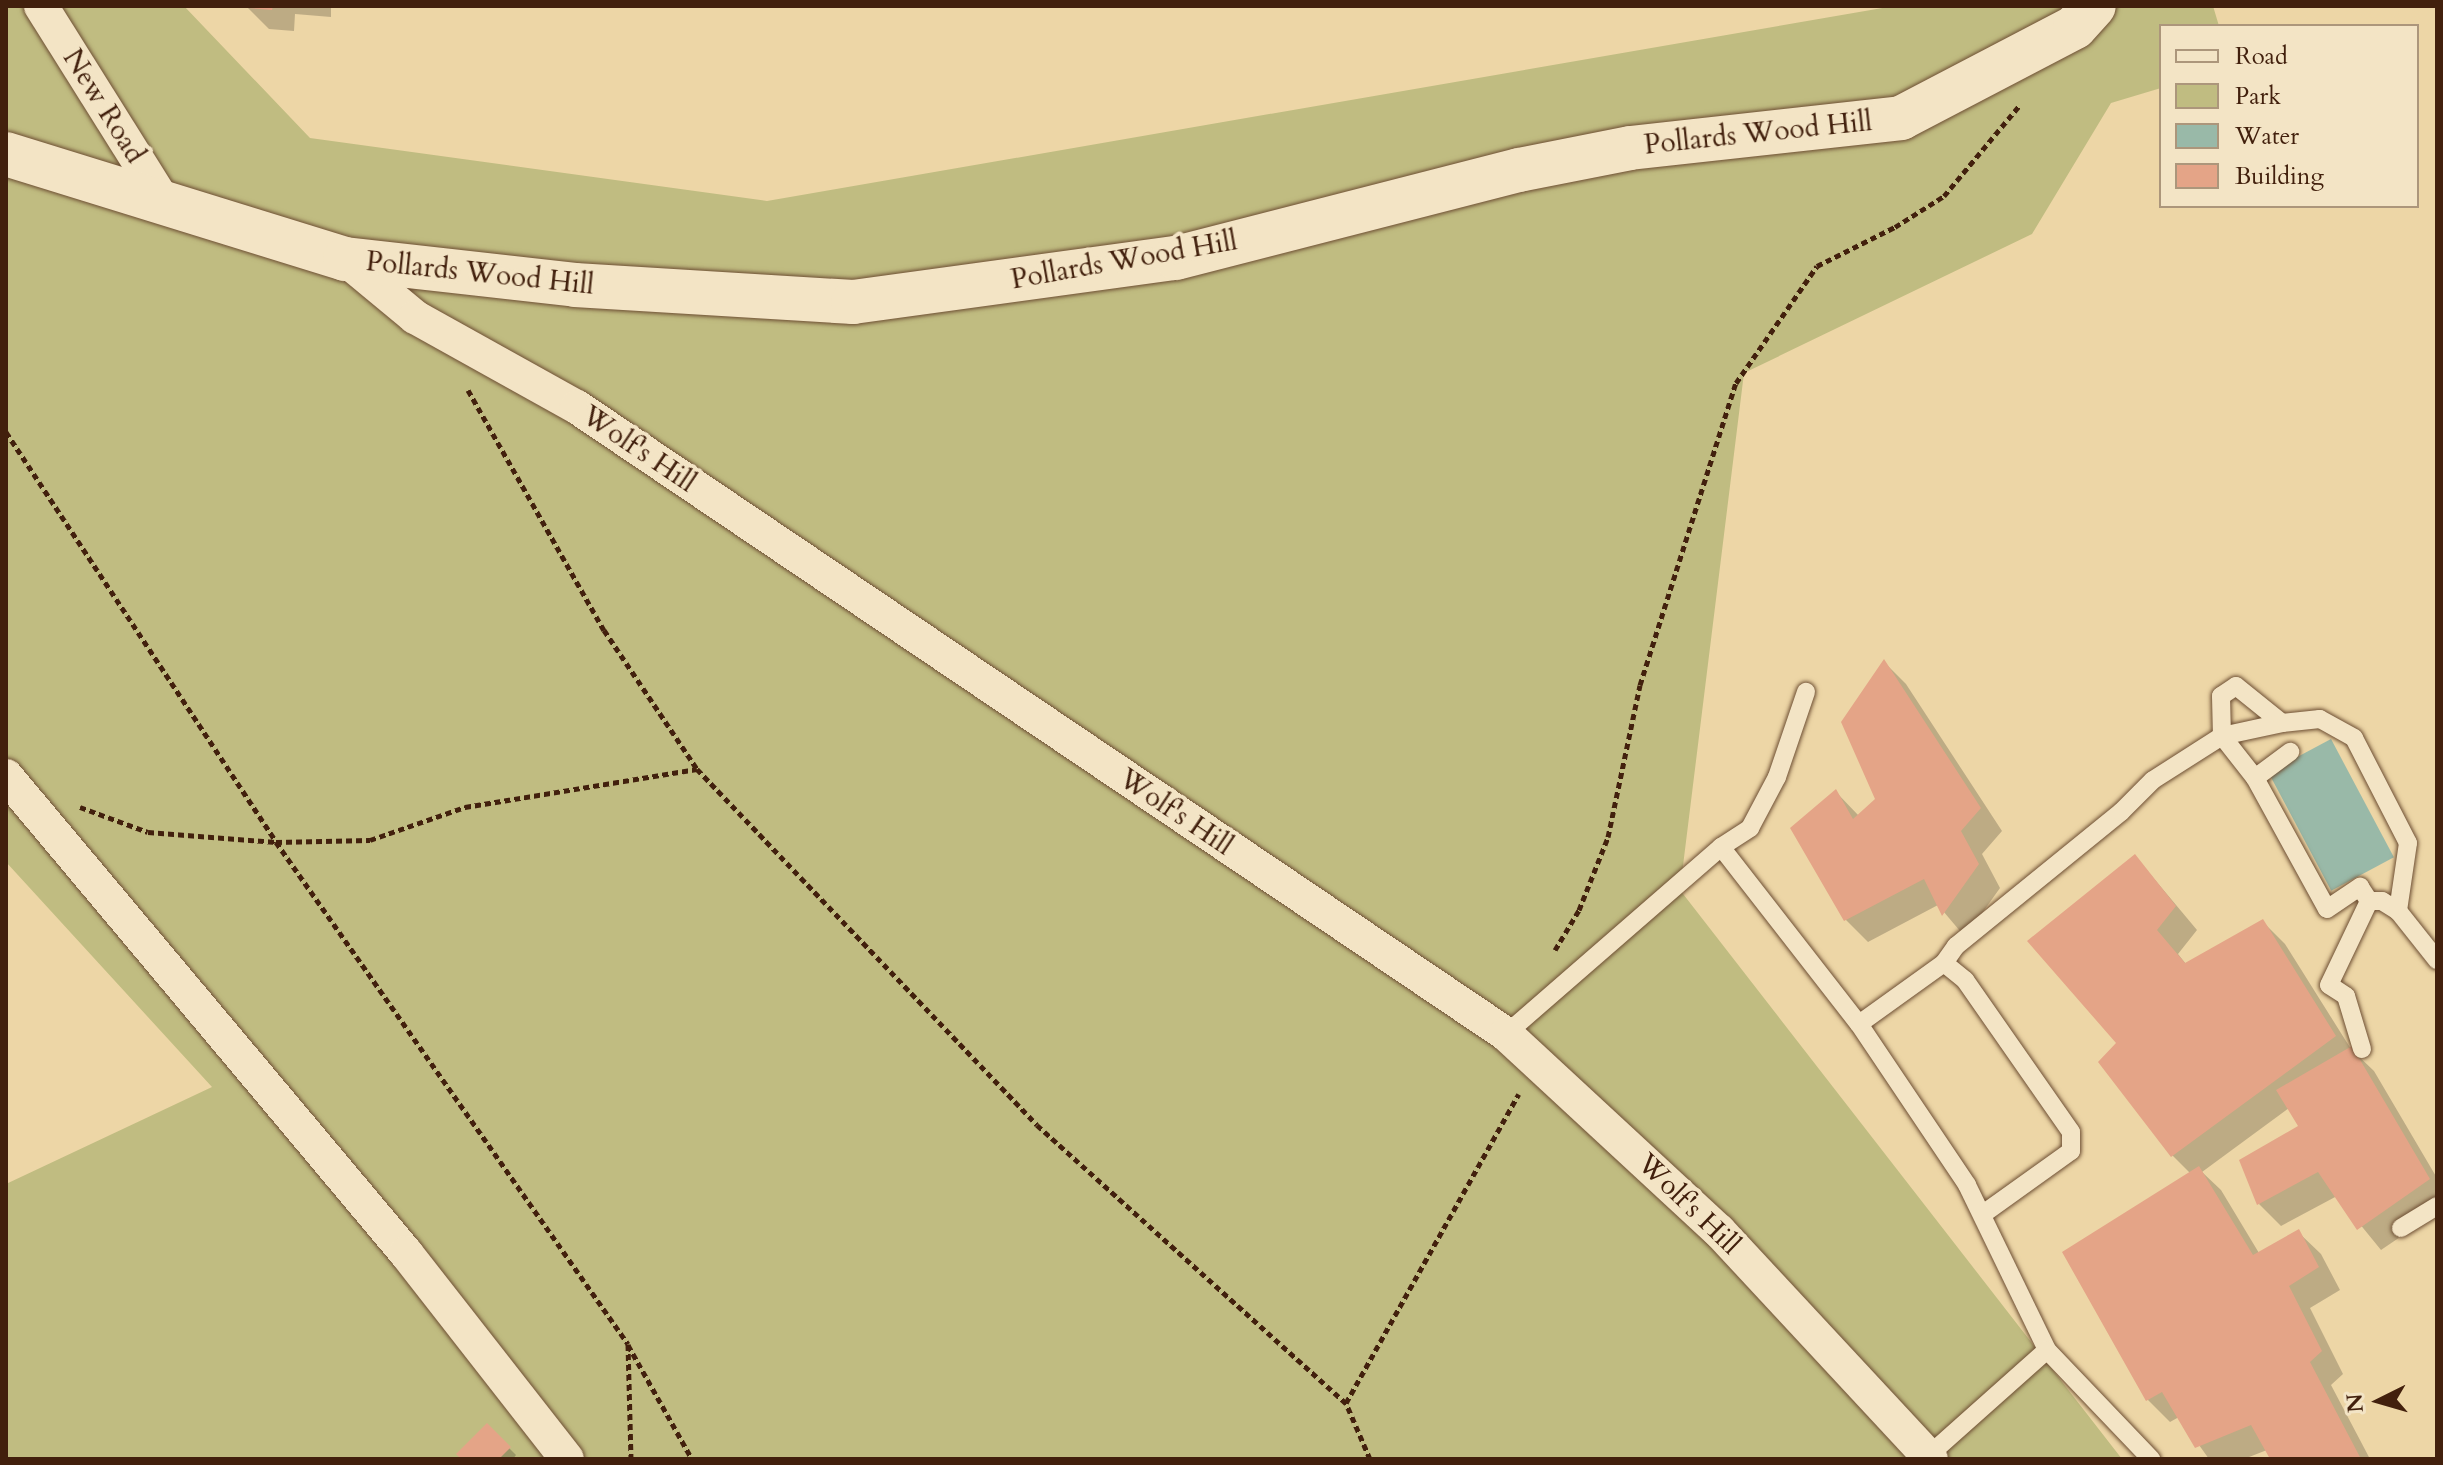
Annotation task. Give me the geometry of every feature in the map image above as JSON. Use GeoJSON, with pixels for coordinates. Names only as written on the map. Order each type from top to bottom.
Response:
{"type":"FeatureCollection","features":[{"type":"Feature","properties":{"kind":"street","name":"New Road"},"geometry":{"type":"LineString","coordinates":[[41,6],[167,207]]}},
{"type":"Feature","properties":{"kind":"street","name":"Pollards Wood Hill"},"geometry":{"type":"LineString","coordinates":[[6,154],[167,207],[345,259],[575,285],[853,302],[1176,258],[1519,170],[1630,148],[1901,118],[2075,27],[2094,6]]}},
{"type":"Feature","properties":{"kind":"street","name":"Wolf's Hill"},"geometry":{"type":"LineString","coordinates":[[345,259],[415,317],[577,407],[1506,1034],[1538,1060],[1719,1231],[1930,1457]]}},
{"type":"Feature","properties":{"kind":"street"},"geometry":{"type":"LineString","coordinates":[[6,776],[406,1253],[567,1459]]}},
{"type":"Feature","properties":{"kind":"lane"},"geometry":{"type":"LineString","coordinates":[[2282,723],[2236,686],[2221,696],[2222,736],[2255,778],[2327,909],[2360,887],[2369,901]]}},
{"type":"Feature","properties":{"kind":"lane"},"geometry":{"type":"LineString","coordinates":[[1506,1034],[1721,847],[1750,828],[1777,777],[1806,692]]}},
{"type":"Feature","properties":{"kind":"lane"},"geometry":{"type":"LineString","coordinates":[[1859,1024],[1944,963],[1956,946],[2121,812],[2153,780],[2222,736],[2282,723],[2320,719],[2354,738],[2408,843],[2398,911]]}},
{"type":"Feature","properties":{"kind":"lane"},"geometry":{"type":"LineString","coordinates":[[2255,778],[2290,752]]}},
{"type":"Feature","properties":{"kind":"lane"},"geometry":{"type":"LineString","coordinates":[[1721,847],[1859,1024],[1983,1214],[2047,1350],[2151,1459]]}},
{"type":"Feature","properties":{"kind":"lane"},"geometry":{"type":"LineString","coordinates":[[2369,901],[2382,901],[2398,911],[2437,960]]}},
{"type":"Feature","properties":{"kind":"lane"},"geometry":{"type":"LineString","coordinates":[[2362,1049],[2346,996],[2329,985],[2369,901]]}},
{"type":"Feature","properties":{"kind":"lane"},"geometry":{"type":"LineString","coordinates":[[1944,963],[1965,980],[2071,1132],[2071,1151],[1983,1214]]}},
{"type":"Feature","properties":{"kind":"lane"},"geometry":{"type":"LineString","coordinates":[[2401,1228],[2437,1206]]}},
{"type":"Feature","properties":{"kind":"lane"},"geometry":{"type":"LineString","coordinates":[[1930,1457],[2047,1350]]}},
{"type":"Feature","properties":{"kind":"path"},"geometry":{"type":"LineString","coordinates":[[1550,960],[1579,910],[1608,837],[1640,685],[1736,383],[1817,266],[1895,227],[1944,196],[1991,144]]}},
{"type":"Feature","properties":{"kind":"path"},"geometry":{"type":"LineString","coordinates":[[460,379],[604,630],[697,769],[1037,1125],[1346,1403],[1370,1459]]}},
{"type":"Feature","properties":{"kind":"path"},"geometry":{"type":"LineString","coordinates":[[6,432],[276,842],[628,1344],[692,1459]]}},
{"type":"Feature","properties":{"kind":"path"},"geometry":{"type":"LineString","coordinates":[[34,809],[86,807],[148,832],[276,842],[370,840],[465,807],[697,769]]}},
{"type":"Feature","properties":{"kind":"path"},"geometry":{"type":"LineString","coordinates":[[1346,1403],[1538,1060]]}},
{"type":"Feature","properties":{"kind":"path"},"geometry":{"type":"LineString","coordinates":[[628,1344],[631,1459]]}},
{"type":"Feature","properties":{"kind":"green space"},"geometry":{"type":"Polygon","coordinates":[[[6,6],[184,6],[310,138],[767,201],[1894,6],[2213,6],[2218,24],[2159,24],[2159,89],[2111,103],[2032,234],[1744,373],[1680,890],[2122,1459],[6,1459],[6,1184],[212,1087],[6,862],[6,6]]]}},
{"type":"Feature","properties":{"kind":"water"},"geometry":{"type":"Polygon","coordinates":[[[2331,739],[2394,857],[2331,891],[2268,772],[2331,739]]]}},
{"type":"Feature","properties":{"kind":"building"},"geometry":{"type":"Polygon","coordinates":[[[249,6],[273,6],[272,10],[249,6]]]}},
{"type":"Feature","properties":{"kind":"building"},"geometry":{"type":"Polygon","coordinates":[[[1884,659],[1981,808],[1961,831],[1979,864],[1942,916],[1924,879],[1844,921],[1790,828],[1836,789],[1853,819],[1875,799],[1841,722],[1884,659]]]}},
{"type":"Feature","properties":{"kind":"building"},"geometry":{"type":"Polygon","coordinates":[[[2135,854],[2176,906],[2157,930],[2185,963],[2263,919],[2336,1036],[2171,1157],[2098,1062],[2116,1043],[2027,941],[2135,854]]]}},
{"type":"Feature","properties":{"kind":"building"},"geometry":{"type":"Polygon","coordinates":[[[2352,1046],[2430,1179],[2357,1230],[2318,1172],[2257,1205],[2239,1160],[2298,1126],[2276,1090],[2352,1046]]]}},
{"type":"Feature","properties":{"kind":"building"},"geometry":{"type":"Polygon","coordinates":[[[2199,1166],[2253,1255],[2299,1229],[2319,1267],[2289,1286],[2322,1351],[2310,1362],[2361,1459],[2270,1459],[2251,1425],[2195,1448],[2162,1392],[2146,1401],[2062,1252],[2199,1166]]]}},
{"type":"Feature","properties":{"kind":"building"},"geometry":{"type":"Polygon","coordinates":[[[487,1423],[511,1447],[499,1459],[461,1459],[456,1454],[487,1423]]]}}]}
